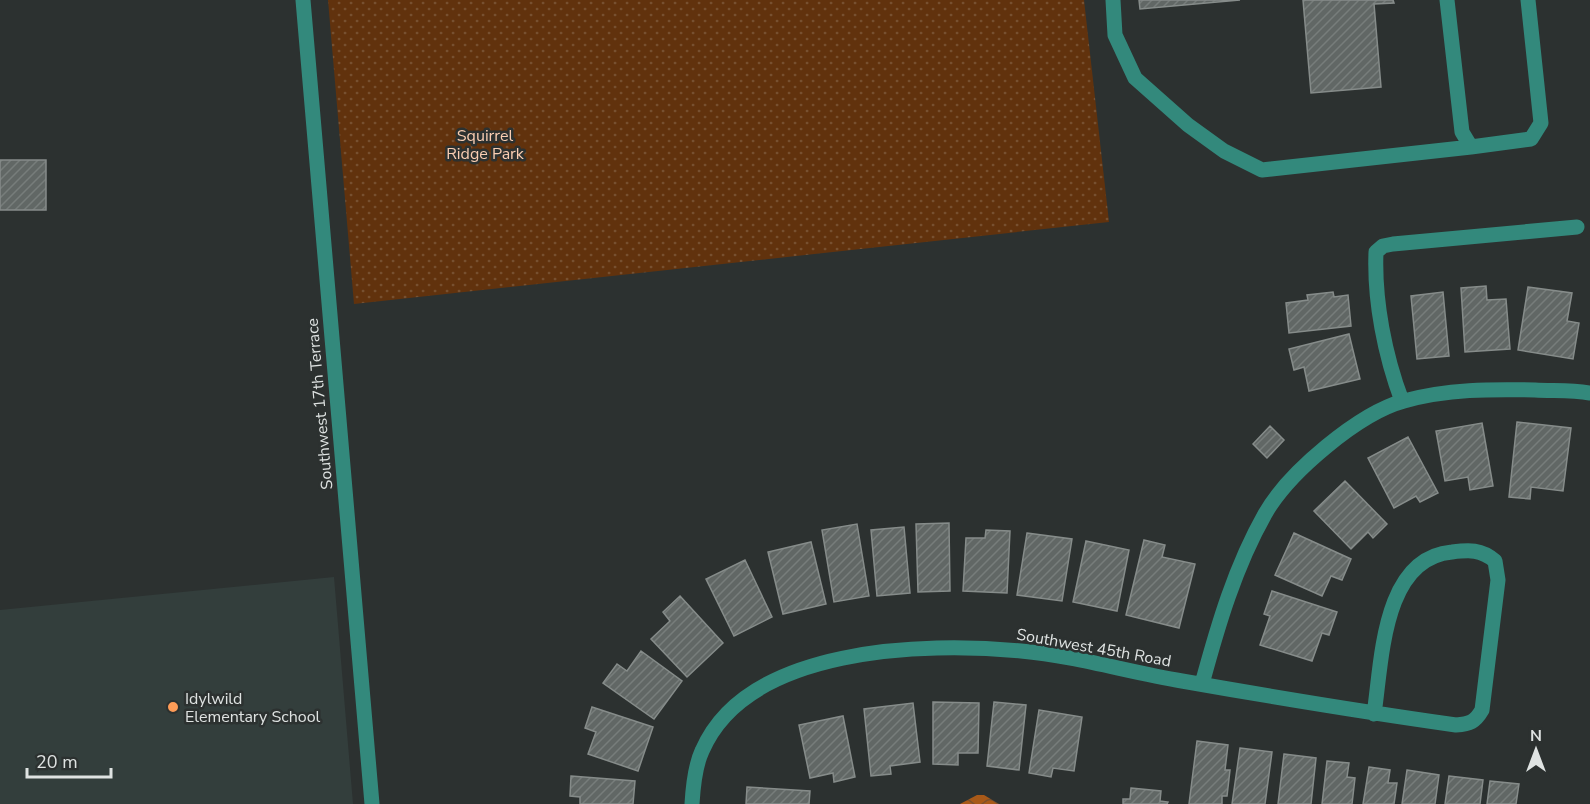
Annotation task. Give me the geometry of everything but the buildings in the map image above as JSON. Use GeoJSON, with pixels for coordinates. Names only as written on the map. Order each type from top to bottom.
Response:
{"type":"FeatureCollection","features":[{"type":"Feature","properties":{"kind":"street","name":"Southwest 17th Terrace"},"geometry":{"type":"LineString","coordinates":[[303,0],[372,804]]}},
{"type":"Feature","properties":{"kind":"street"},"geometry":{"type":"LineString","coordinates":[[1113,0],[1115,35],[1135,78],[1188,125],[1215,145],[1262,170],[1531,139],[1541,123],[1528,0]]}},
{"type":"Feature","properties":{"kind":"street"},"geometry":{"type":"LineString","coordinates":[[1447,0],[1462,132],[1471,147]]}},
{"type":"Feature","properties":{"kind":"street"},"geometry":{"type":"LineString","coordinates":[[1402,401],[1390,369],[1382,328],[1376,252],[1383,246],[1393,244],[1577,226]]}},
{"type":"Feature","properties":{"kind":"street"},"geometry":{"type":"LineString","coordinates":[[1202,684],[1232,583],[1266,512],[1288,482],[1311,458],[1365,419],[1402,401],[1460,391],[1501,389],[1590,393]]}},
{"type":"Feature","properties":{"kind":"street","name":"Southwest 45th Road"},"geometry":{"type":"LineString","coordinates":[[692,804],[702,751],[719,723],[741,700],[767,683],[798,670],[839,659],[894,651],[954,647],[1023,651],[1374,714],[1469,724],[1476,720],[1482,710],[1498,580],[1495,561],[1485,552],[1443,552],[1425,560],[1411,571],[1398,589],[1389,615],[1374,714]]}},
{"type":"Feature","properties":{"kind":"shaded area","name":"Idylwild Elementary School"},"geometry":{"type":"Polygon","coordinates":[[[334,577],[353,804],[0,804],[0,610],[334,577]]]}},
{"type":"Feature","properties":{"kind":"green space","name":"Squirrel Ridge Park"},"geometry":{"type":"Polygon","coordinates":[[[328,0],[1084,0],[1109,222],[354,304],[328,0]]]}},
{"type":"Feature","properties":{"kind":"water"},"geometry":{"type":"Polygon","coordinates":[[[977,795],[984,795],[999,804],[960,804],[977,795]]]}},
{"type":"Feature","properties":{"kind":"place","name":"Idylwild Elementary School"},"geometry":{"type":"Point","coordinates":[173,707]}}]}
